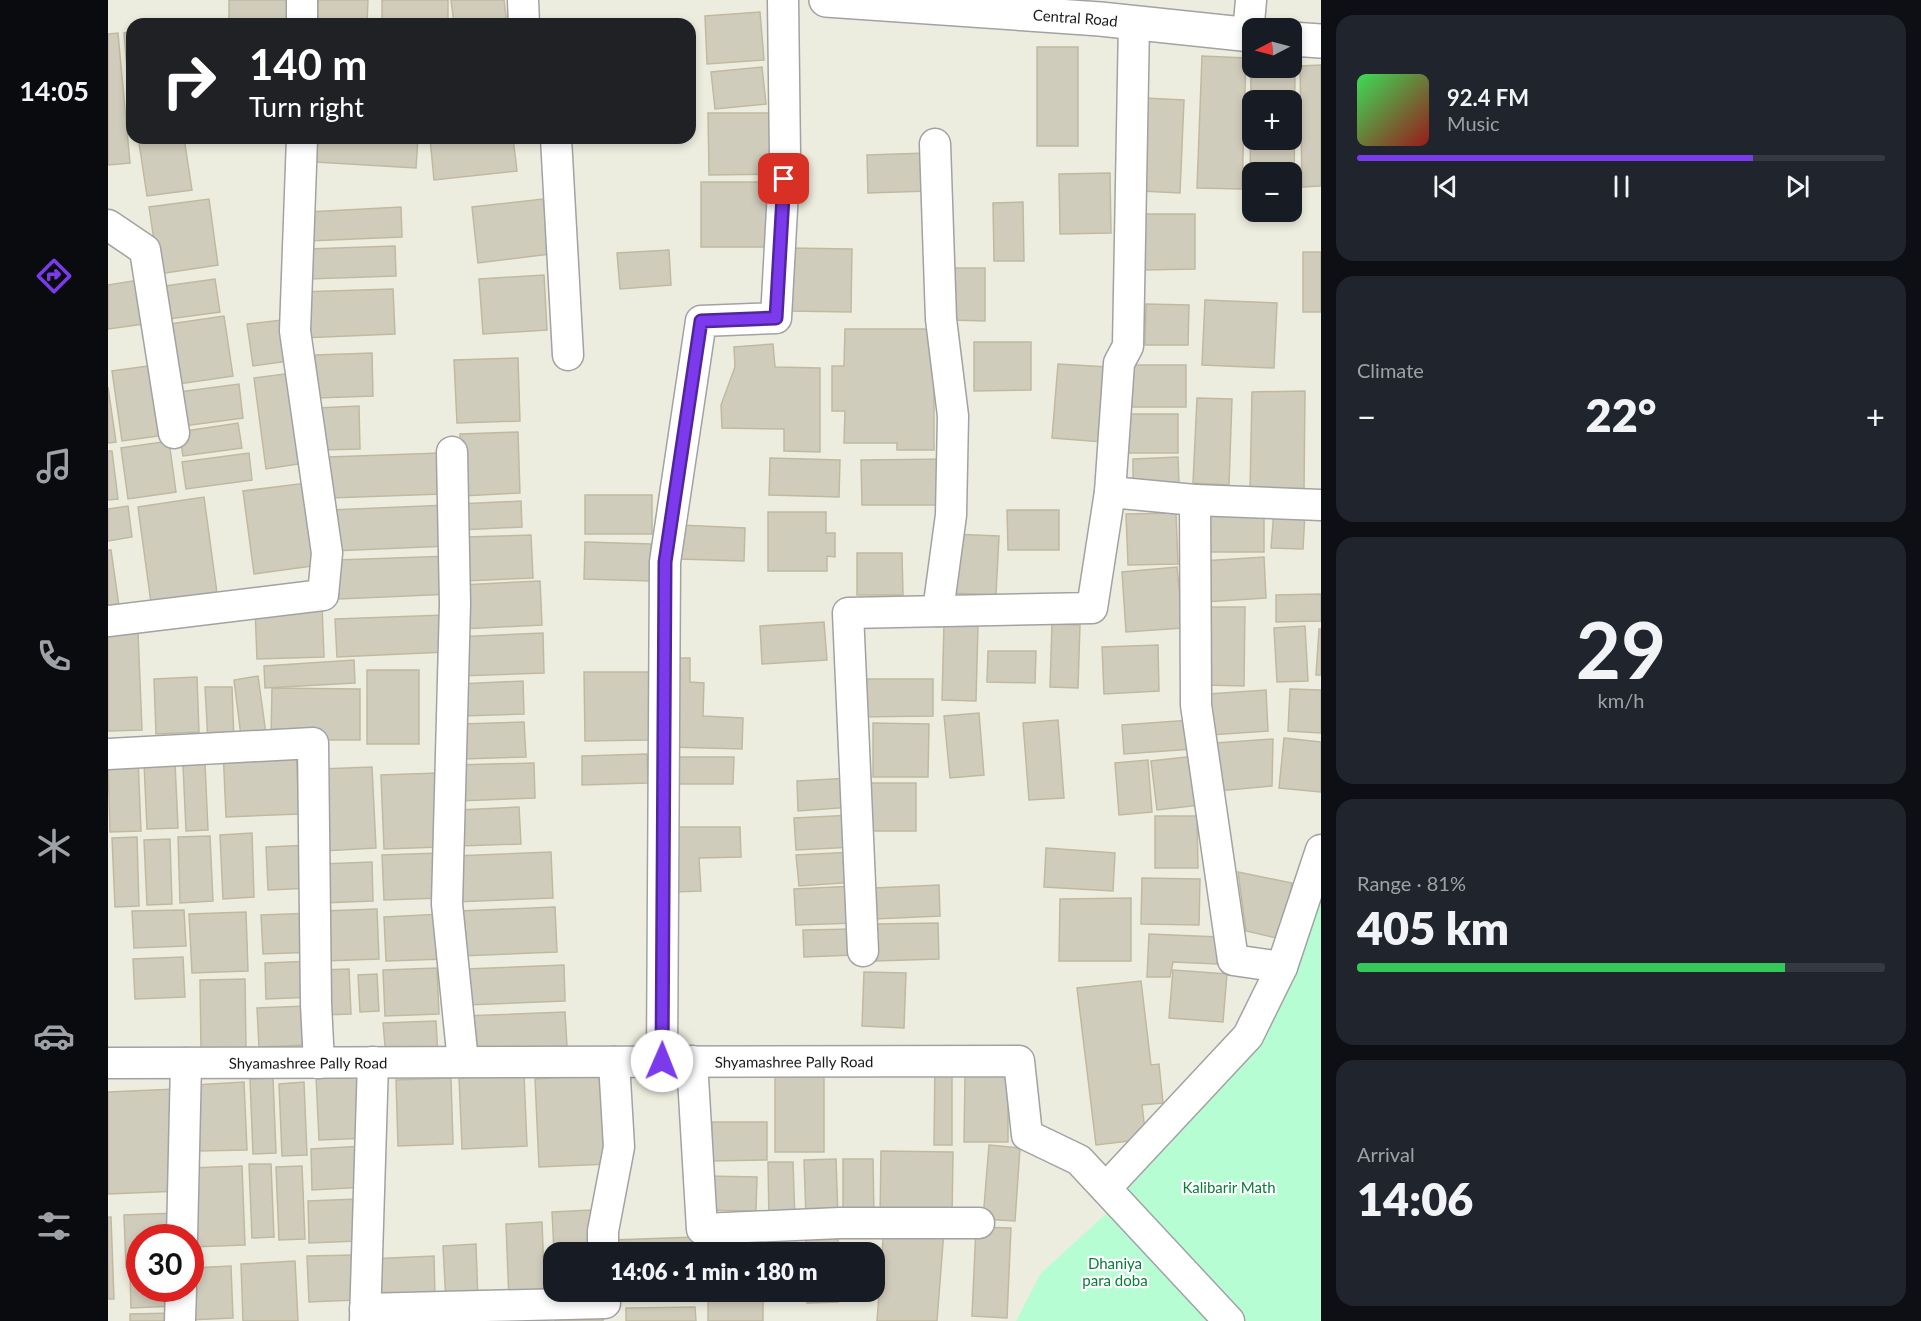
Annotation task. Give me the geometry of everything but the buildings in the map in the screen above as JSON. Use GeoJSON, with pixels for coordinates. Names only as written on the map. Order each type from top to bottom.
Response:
{"type":"FeatureCollection","features":[{"type":"Feature","properties":{"kind":"street"},"geometry":{"type":"LineString","coordinates":[[302,0],[302,18]]}},
{"type":"Feature","properties":{"kind":"street"},"geometry":{"type":"LineString","coordinates":[[524,0],[524,18]]}},
{"type":"Feature","properties":{"kind":"street"},"geometry":{"type":"LineString","coordinates":[[662,1061],[665,562],[701,321],[776,318],[785,155],[783,0]]}},
{"type":"Feature","properties":{"kind":"street","name":"Central Road"},"geometry":{"type":"LineString","coordinates":[[826,0],[1134,23],[1242,34]]}},
{"type":"Feature","properties":{"kind":"street"},"geometry":{"type":"LineString","coordinates":[[1250,18],[1251,0]]}},
{"type":"Feature","properties":{"kind":"street"},"geometry":{"type":"LineString","coordinates":[[863,951],[848,613],[1092,608],[1110,492],[1119,363],[1128,346],[1134,23]]}},
{"type":"Feature","properties":{"kind":"street"},"geometry":{"type":"LineString","coordinates":[[1302,40],[1321,41]]}},
{"type":"Feature","properties":{"kind":"street"},"geometry":{"type":"LineString","coordinates":[[108,621],[323,595],[327,553],[295,331],[302,144]]}},
{"type":"Feature","properties":{"kind":"street"},"geometry":{"type":"LineString","coordinates":[[556,144],[568,355]]}},
{"type":"Feature","properties":{"kind":"street"},"geometry":{"type":"LineString","coordinates":[[936,144],[941,319],[953,416],[951,514],[938,611]]}},
{"type":"Feature","properties":{"kind":"street"},"geometry":{"type":"LineString","coordinates":[[108,225],[145,250],[174,433]]}},
{"type":"Feature","properties":{"kind":"street"},"geometry":{"type":"LineString","coordinates":[[452,452],[455,604],[447,904],[464,1062]]}},
{"type":"Feature","properties":{"kind":"street"},"geometry":{"type":"LineString","coordinates":[[1110,492],[1195,500],[1321,505]]}},
{"type":"Feature","properties":{"kind":"street"},"geometry":{"type":"LineString","coordinates":[[1195,500],[1196,705],[1233,960],[1282,967]]}},
{"type":"Feature","properties":{"kind":"street"},"geometry":{"type":"LineString","coordinates":[[108,754],[313,743],[316,1004],[319,1063]]}},
{"type":"Feature","properties":{"kind":"street"},"geometry":{"type":"LineString","coordinates":[[1106,1188],[1248,1036],[1282,967],[1320,853]]}},
{"type":"Feature","properties":{"kind":"street"},"geometry":{"type":"LineString","coordinates":[[692,1061],[702,1229],[840,1223],[979,1223]]}},
{"type":"Feature","properties":{"kind":"street","name":"Shyamashree Pally Road"},"geometry":{"type":"LineString","coordinates":[[108,1064],[1019,1061],[1027,1135],[1079,1160],[1229,1321]]}},
{"type":"Feature","properties":{"kind":"street"},"geometry":{"type":"LineString","coordinates":[[373,1062],[365,1315],[606,1305]]}},
{"type":"Feature","properties":{"kind":"street"},"geometry":{"type":"LineString","coordinates":[[603,1242],[603,1231],[619,1147],[614,1062]]}},
{"type":"Feature","properties":{"kind":"street"},"geometry":{"type":"LineString","coordinates":[[182,1224],[186,1063]]}},
{"type":"Feature","properties":{"kind":"street"},"geometry":{"type":"LineString","coordinates":[[180,1321],[181,1302]]}},
{"type":"Feature","properties":{"kind":"green space","name":"Kalibarir Math"},"geometry":{"type":"Polygon","coordinates":[[[1321,873],[1321,1321],[1016,1321],[1041,1273],[1119,1202],[1106,1188],[1292,979],[1321,873]]]}},
{"type":"Feature","properties":{"kind":"route"},"geometry":{"type":"LineString","coordinates":[[662,1061],[665,562],[701,321],[776,318],[784,179]]}},
{"type":"Feature","properties":{"kind":"park label","name":"Dhaniya para doba"},"geometry":{"type":"Point","coordinates":[1115,1272]}}]}
